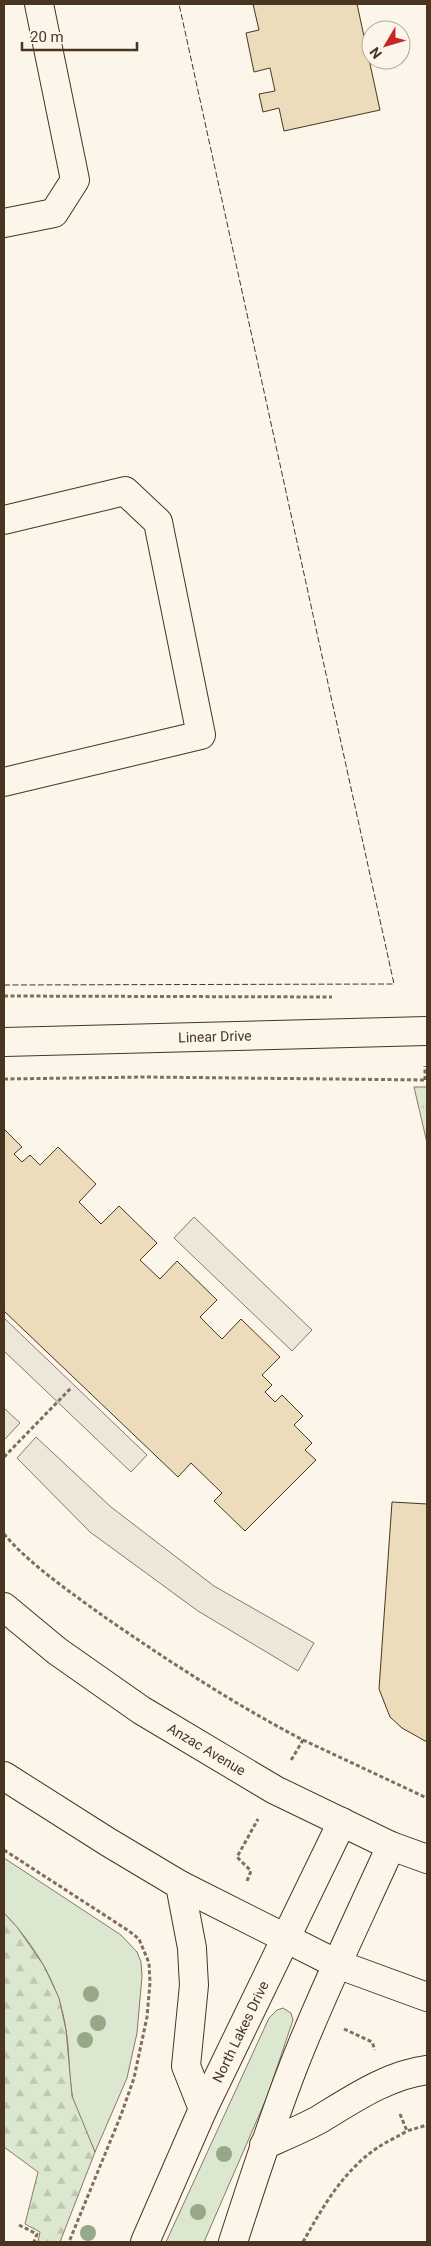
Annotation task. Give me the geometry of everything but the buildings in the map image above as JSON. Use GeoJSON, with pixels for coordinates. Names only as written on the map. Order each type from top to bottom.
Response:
{"type":"FeatureCollection","features":[{"type":"Feature","properties":{"kind":"main road"},"geometry":{"type":"LineString","coordinates":[[4,223],[54,212],[75,180],[39,4]]}},
{"type":"Feature","properties":{"kind":"main road"},"geometry":{"type":"LineString","coordinates":[[4,520],[125,492],[158,522],[201,735],[4,782]]}},
{"type":"Feature","properties":{"kind":"main road","name":"Linear Drive"},"geometry":{"type":"LineString","coordinates":[[4,1042],[427,1031]]}},
{"type":"Feature","properties":{"kind":"main road","name":"Anzac Avenue"},"geometry":{"type":"LineString","coordinates":[[4,1607],[58,1651],[141,1710],[274,1790],[391,1846],[427,1858]]}},
{"type":"Feature","properties":{"kind":"main road"},"geometry":{"type":"LineString","coordinates":[[4,1776],[180,1885],[337,1964],[427,1997]]}},
{"type":"Feature","properties":{"kind":"main road","name":"North Lakes Drive"},"geometry":{"type":"LineString","coordinates":[[145,2242],[203,2109],[342,1822]]}},
{"type":"Feature","properties":{"kind":"main road"},"geometry":{"type":"LineString","coordinates":[[233,2242],[264,2145],[294,2066],[337,1964],[391,1846]]}},
{"type":"Feature","properties":{"kind":"main road"},"geometry":{"type":"LineString","coordinates":[[180,1885],[194,1968],[186,2066],[203,2109]]}},
{"type":"Feature","properties":{"kind":"main road"},"geometry":{"type":"LineString","coordinates":[[264,2145],[319,2119],[343,2103],[372,2088],[405,2075],[427,2070]]}},
{"type":"Feature","properties":{"kind":"path"},"geometry":{"type":"LineString","coordinates":[[4,996],[333,997]]}},
{"type":"Feature","properties":{"kind":"path"},"geometry":{"type":"LineString","coordinates":[[4,1079],[145,1077],[427,1080]]}},
{"type":"Feature","properties":{"kind":"path"},"geometry":{"type":"LineString","coordinates":[[4,1457],[72,1387]]}},
{"type":"Feature","properties":{"kind":"path"},"geometry":{"type":"LineString","coordinates":[[4,1534],[70,1592],[132,1636],[247,1710],[303,1740],[427,1798]]}},
{"type":"Feature","properties":{"kind":"path"},"geometry":{"type":"LineString","coordinates":[[300,1744],[303,1740]]}},
{"type":"Feature","properties":{"kind":"path"},"geometry":{"type":"LineString","coordinates":[[4,1850],[129,1931],[139,1940],[149,1963],[150,1983],[147,2017],[134,2078],[121,2115],[69,2242]]}},
{"type":"Feature","properties":{"kind":"path"},"geometry":{"type":"LineString","coordinates":[[241,1850],[237,1857],[251,1871],[248,1879]]}},
{"type":"Feature","properties":{"kind":"path"},"geometry":{"type":"LineString","coordinates":[[354,2033],[372,2042],[376,2053]]}},
{"type":"Feature","properties":{"kind":"path"},"geometry":{"type":"LineString","coordinates":[[398,2110],[407,2131]]}},
{"type":"Feature","properties":{"kind":"path"},"geometry":{"type":"LineString","coordinates":[[303,2242],[318,2214],[335,2189],[356,2166],[376,2149],[407,2131],[427,2125]]}},
{"type":"Feature","properties":{"kind":"path"},"geometry":{"type":"LineString","coordinates":[[19,2225],[37,2234],[34,2242]]}},
{"type":"Feature","properties":{"kind":"green space"},"geometry":{"type":"Polygon","coordinates":[[[414,1087],[427,1087],[427,1143],[414,1087]]]}},
{"type":"Feature","properties":{"kind":"green space"},"geometry":{"type":"Polygon","coordinates":[[[4,1858],[121,1935],[137,1952],[141,1962],[142,1976],[137,2033],[127,2078],[95,2152],[73,2099],[63,2014],[52,1982],[36,1952],[4,1913],[4,1858]]]}},
{"type":"Feature","properties":{"kind":"green space"},"geometry":{"type":"Polygon","coordinates":[[[4,1913],[17,1927],[44,1966],[59,1998],[66,2030],[72,2096],[95,2152],[60,2242],[38,2242],[40,2232],[25,2224],[38,2172],[4,2147],[4,1913]]]}},
{"type":"Feature","properties":{"kind":"green space"},"geometry":{"type":"Polygon","coordinates":[[[283,2008],[291,2013],[293,2020],[267,2097],[204,2242],[166,2242],[269,2018],[277,2010],[283,2008]]]}},
{"type":"Feature","properties":{"kind":"shaded area"},"geometry":{"type":"Polygon","coordinates":[[[194,1217],[312,1330],[292,1351],[174,1238],[194,1217]]]}},
{"type":"Feature","properties":{"kind":"shaded area"},"geometry":{"type":"Polygon","coordinates":[[[4,1318],[147,1455],[131,1472],[4,1351],[4,1318]]]}},
{"type":"Feature","properties":{"kind":"shaded area"},"geometry":{"type":"Polygon","coordinates":[[[4,1408],[20,1423],[4,1440],[4,1408]]]}},
{"type":"Feature","properties":{"kind":"shaded area"},"geometry":{"type":"Polygon","coordinates":[[[36,1437],[111,1507],[214,1586],[314,1643],[298,1671],[198,1611],[90,1532],[17,1458],[36,1437]]]}},
{"type":"Feature","properties":{"kind":"fence"},"geometry":{"type":"LineString","coordinates":[[4,985],[394,984],[179,4]]}}]}
